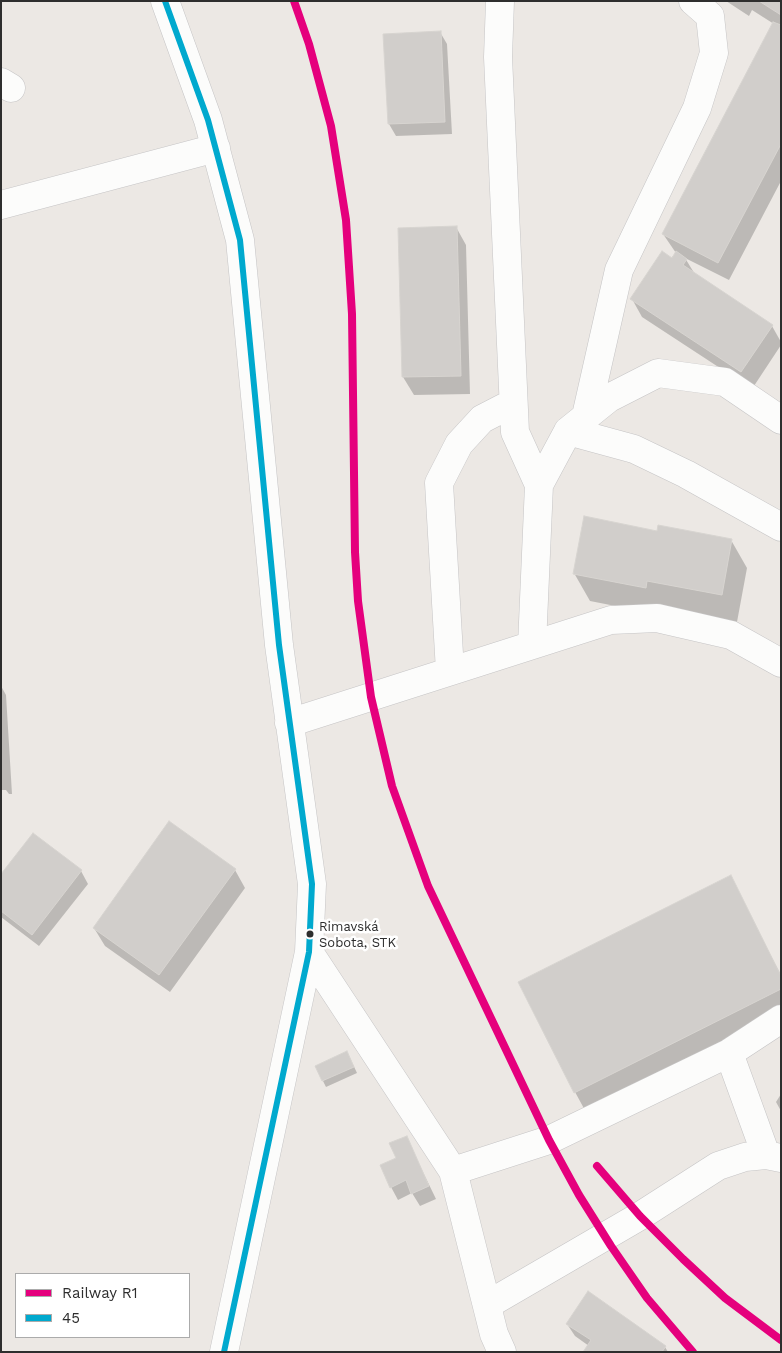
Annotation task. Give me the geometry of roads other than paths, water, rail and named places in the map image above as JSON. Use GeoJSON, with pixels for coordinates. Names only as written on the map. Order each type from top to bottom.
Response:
{"type":"FeatureCollection","features":[{"type":"Feature","properties":{"kind":"street"},"geometry":{"type":"LineString","coordinates":[[165,1],[208,120],[240,240],[279,645],[312,884],[309,952],[224,1352]]}},
{"type":"Feature","properties":{"kind":"street"},"geometry":{"type":"LineString","coordinates":[[500,1],[498,57],[515,432],[538,485],[532,645]]}},
{"type":"Feature","properties":{"kind":"street"},"geometry":{"type":"LineString","coordinates":[[538,485],[577,424],[619,270],[697,108],[714,53],[710,16],[694,1]]}},
{"type":"Feature","properties":{"kind":"street"},"geometry":{"type":"LineString","coordinates":[[1,205],[216,148]]}},
{"type":"Feature","properties":{"kind":"street"},"geometry":{"type":"LineString","coordinates":[[577,424],[609,398],[658,373],[725,382],[781,420]]}},
{"type":"Feature","properties":{"kind":"street"},"geometry":{"type":"LineString","coordinates":[[450,671],[439,483],[459,444],[482,419],[513,403]]}},
{"type":"Feature","properties":{"kind":"street"},"geometry":{"type":"LineString","coordinates":[[577,424],[686,474],[781,527]]}},
{"type":"Feature","properties":{"kind":"street"},"geometry":{"type":"LineString","coordinates":[[289,723],[611,620],[658,618],[731,635],[781,663]]}},
{"type":"Feature","properties":{"kind":"street"},"geometry":{"type":"LineString","coordinates":[[309,952],[453,1171],[494,1334],[502,1352]]}},
{"type":"Feature","properties":{"kind":"street"},"geometry":{"type":"LineString","coordinates":[[453,1171],[549,1140],[729,1053],[781,1019]]}},
{"type":"Feature","properties":{"kind":"street"},"geometry":{"type":"LineString","coordinates":[[487,1305],[640,1216],[718,1166],[745,1157],[773,1156],[729,1053]]}},
{"type":"Feature","properties":{"kind":"rail line","name":"R1"},"geometry":{"type":"LineString","coordinates":[[294,1],[309,44],[331,126],[346,220],[352,314],[355,552],[358,601],[371,697],[392,786],[428,886],[549,1140],[579,1195],[611,1246],[647,1298],[693,1352]]}},
{"type":"Feature","properties":{"kind":"rail line","name":"R1"},"geometry":{"type":"LineString","coordinates":[[597,1166],[640,1216],[683,1259],[725,1298],[781,1340]]}},
{"type":"Feature","properties":{"kind":"place","name":"Rimavská Sobota, STK"},"geometry":{"type":"Point","coordinates":[310,934]}}]}
